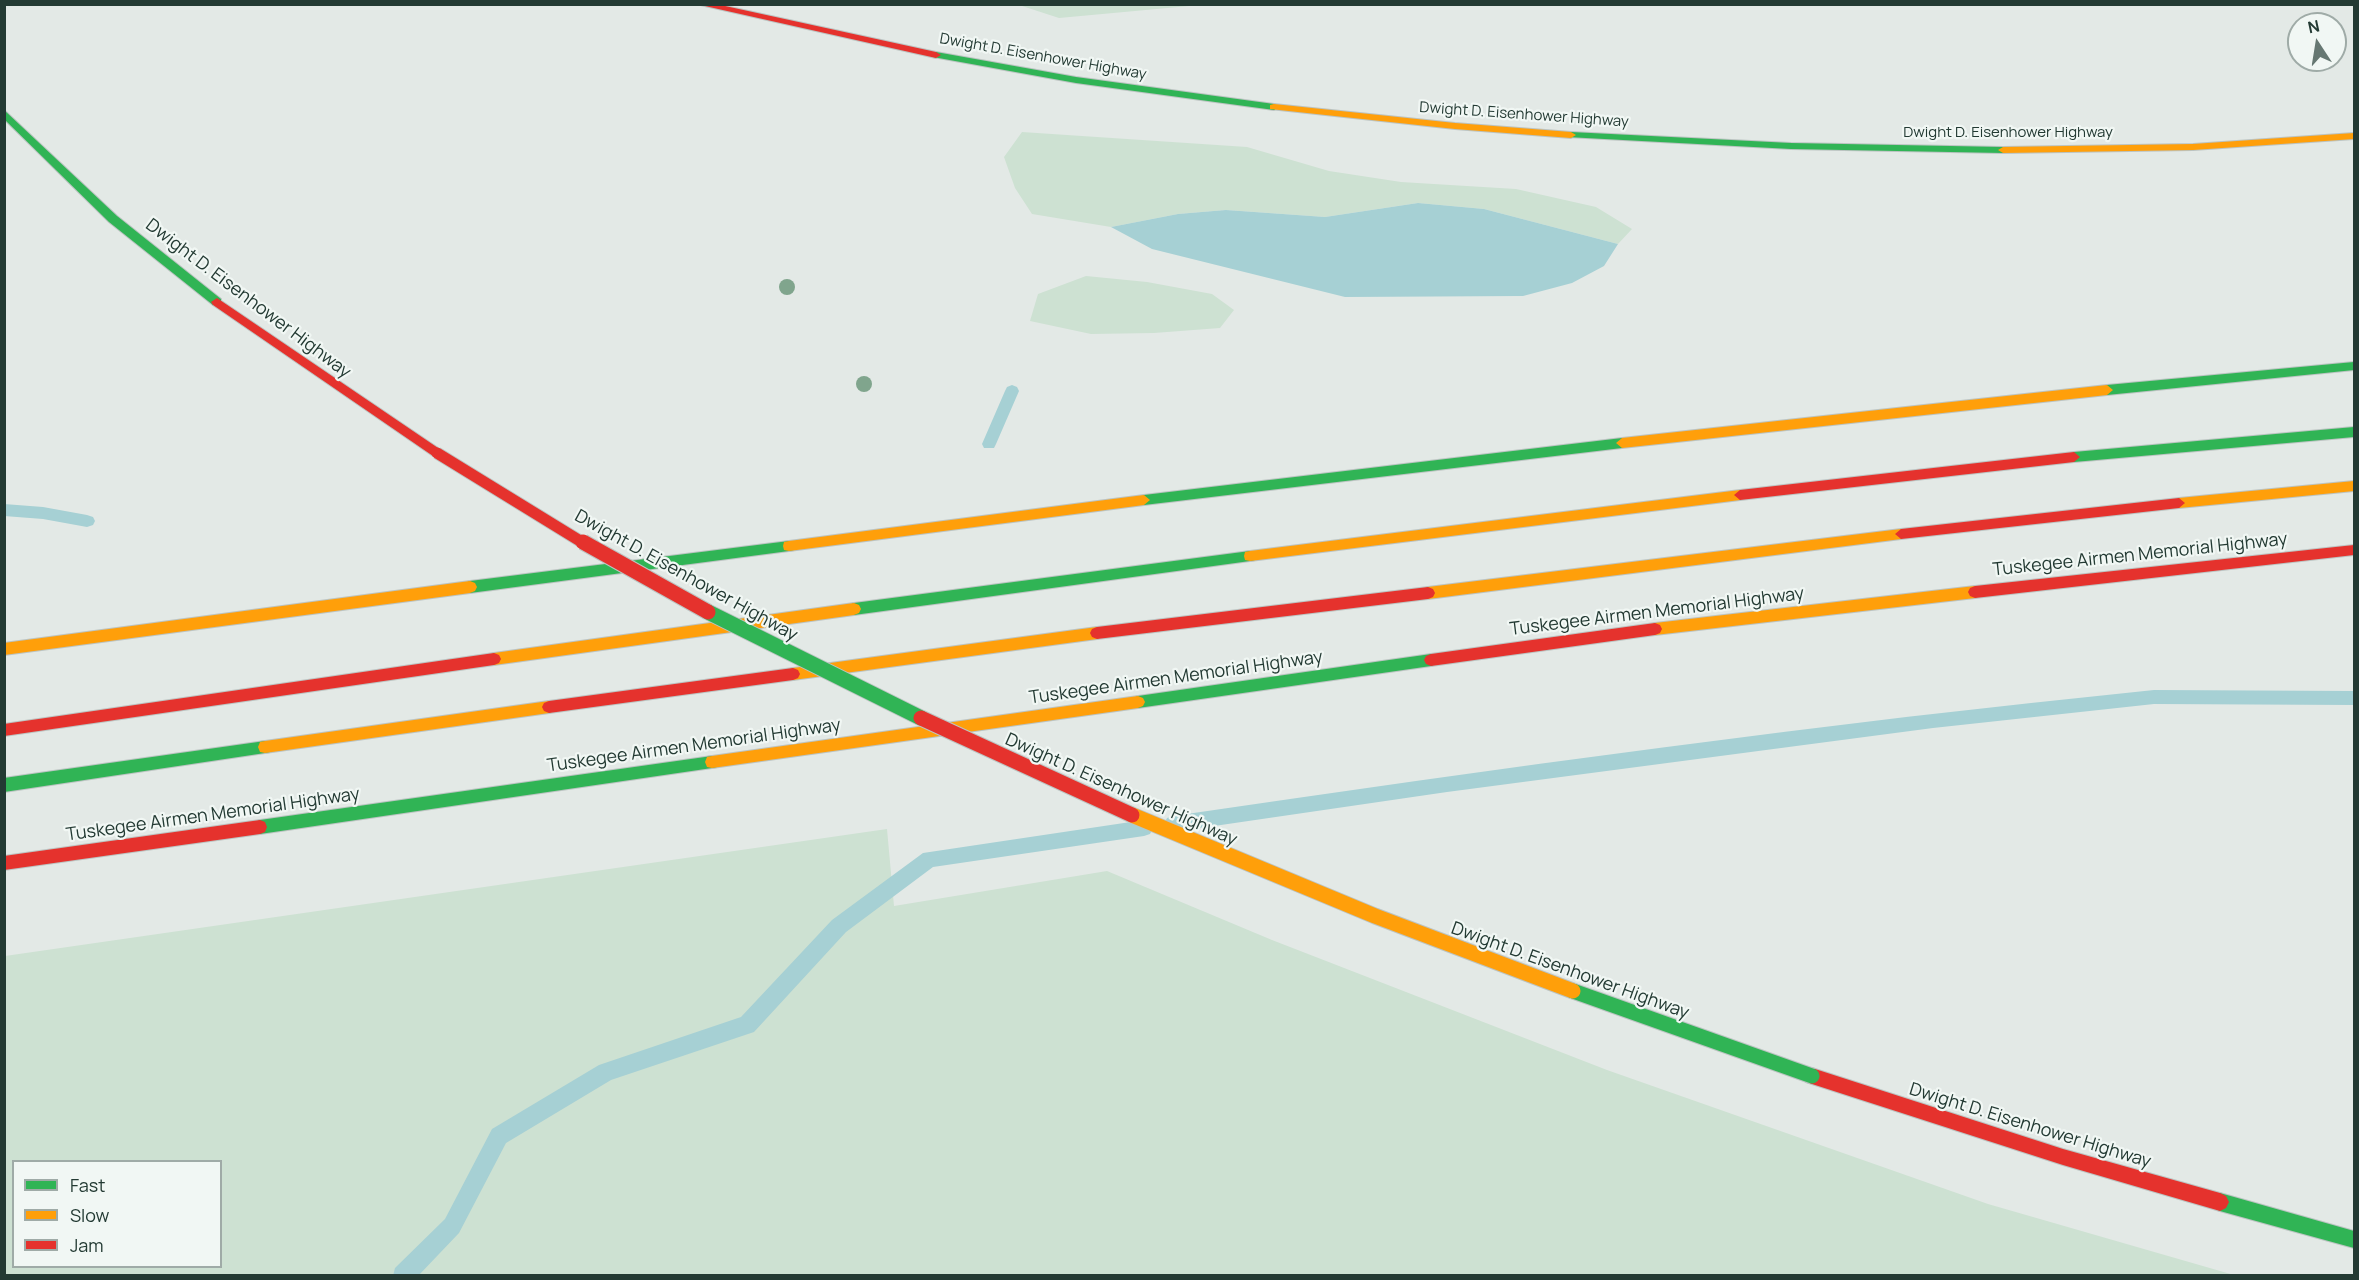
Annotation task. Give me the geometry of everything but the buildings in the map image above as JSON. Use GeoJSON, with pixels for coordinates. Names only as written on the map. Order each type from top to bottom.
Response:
{"type":"FeatureCollection","features":[{"type":"Feature","properties":{"kind":"highway","name":"Dwight D. Eisenhower Highway"},"geometry":{"type":"LineString","coordinates":[[700,4],[881,45],[1069,79],[1244,105],[1454,128],[1656,140],[1921,150],[2152,148],[2355,136]]}},
{"type":"Feature","properties":{"kind":"highway","name":"Dwight D. Eisenhower Highway"},"geometry":{"type":"LineString","coordinates":[[4,113],[55,166],[120,225],[190,281],[315,374],[437,453],[669,591],[982,749],[1265,873],[1471,955],[1690,1035],[2063,1157],[2355,1240]]}},
{"type":"Feature","properties":{"kind":"highway"},"geometry":{"type":"LineString","coordinates":[[4,649],[819,541],[1467,460],[2106,389],[2355,366]]}},
{"type":"Feature","properties":{"kind":"highway"},"geometry":{"type":"LineString","coordinates":[[4,730],[1113,573],[2027,462],[2355,432]]}},
{"type":"Feature","properties":{"kind":"highway"},"geometry":{"type":"LineString","coordinates":[[4,785],[389,729],[1107,632],[2041,517],[2355,486]]}},
{"type":"Feature","properties":{"kind":"highway","name":"Tuskegee Airmen Memorial Highway"},"geometry":{"type":"LineString","coordinates":[[4,863],[1701,622],[2355,550]]}},
{"type":"Feature","properties":{"kind":"path"},"geometry":{"type":"LineString","coordinates":[[2047,4],[2249,4]]}},
{"type":"Feature","properties":{"kind":"green space"},"geometry":{"type":"Polygon","coordinates":[[[1019,4],[1200,5],[1059,18],[1019,4]]]}},
{"type":"Feature","properties":{"kind":"green space"},"geometry":{"type":"Polygon","coordinates":[[[1022,132],[1247,147],[1329,171],[1401,182],[1516,189],[1596,207],[1632,229],[1618,244],[1484,209],[1418,203],[1325,217],[1226,210],[1178,214],[1111,227],[1032,214],[1015,188],[1004,157],[1022,132]]]}},
{"type":"Feature","properties":{"kind":"green space"},"geometry":{"type":"Polygon","coordinates":[[[1086,276],[1147,282],[1212,294],[1234,310],[1220,328],[1154,333],[1091,334],[1030,321],[1038,294],[1086,276]]]}},
{"type":"Feature","properties":{"kind":"green space"},"geometry":{"type":"Polygon","coordinates":[[[887,829],[894,906],[1107,871],[1272,940],[1607,1070],[1988,1204],[2234,1275],[5,1275],[5,956],[887,829]]]}},
{"type":"Feature","properties":{"kind":"water"},"geometry":{"type":"Polygon","coordinates":[[[1418,203],[1484,209],[1618,244],[1604,266],[1572,283],[1523,296],[1345,297],[1152,249],[1111,227],[1178,214],[1226,210],[1325,217],[1418,203]]]}},
{"type":"Feature","properties":{"kind":"waterway"},"geometry":{"type":"LineString","coordinates":[[989,444],[1012,391]]}},
{"type":"Feature","properties":{"kind":"waterway"},"geometry":{"type":"LineString","coordinates":[[4,510],[43,513],[87,521]]}},
{"type":"Feature","properties":{"kind":"waterway"},"geometry":{"type":"LineString","coordinates":[[1173,824],[1447,784],[1933,720],[2154,697],[2354,698]]}},
{"type":"Feature","properties":{"kind":"waterway"},"geometry":{"type":"LineString","coordinates":[[403,1276],[452,1226],[499,1136],[606,1072],[747,1025],[839,926],[929,859],[1144,828]]}},
{"type":"Feature","properties":{"kind":"traffic: fast"},"geometry":{"type":"LineString","coordinates":[[936,55],[1076,80],[1274,107]]}},
{"type":"Feature","properties":{"kind":"traffic: fast"},"geometry":{"type":"LineString","coordinates":[[4,113],[113,219],[217,302]]}},
{"type":"Feature","properties":{"kind":"traffic: fast"},"geometry":{"type":"LineString","coordinates":[[1571,135],[1791,146],[2003,150]]}},
{"type":"Feature","properties":{"kind":"traffic: fast"},"geometry":{"type":"LineString","coordinates":[[2107,390],[2354,366]]}},
{"type":"Feature","properties":{"kind":"traffic: fast"},"geometry":{"type":"LineString","coordinates":[[2074,457],[2354,432]]}},
{"type":"Feature","properties":{"kind":"traffic: fast"},"geometry":{"type":"LineString","coordinates":[[1144,500],[1622,443]]}},
{"type":"Feature","properties":{"kind":"traffic: fast"},"geometry":{"type":"LineString","coordinates":[[470,587],[789,546]]}},
{"type":"Feature","properties":{"kind":"traffic: fast"},"geometry":{"type":"LineString","coordinates":[[854,609],[1250,556]]}},
{"type":"Feature","properties":{"kind":"traffic: fast"},"geometry":{"type":"LineString","coordinates":[[708,612],[921,718]]}},
{"type":"Feature","properties":{"kind":"traffic: fast"},"geometry":{"type":"LineString","coordinates":[[1138,702],[1431,660]]}},
{"type":"Feature","properties":{"kind":"traffic: fast"},"geometry":{"type":"LineString","coordinates":[[4,785],[265,747]]}},
{"type":"Feature","properties":{"kind":"traffic: fast"},"geometry":{"type":"LineString","coordinates":[[260,827],[712,762]]}},
{"type":"Feature","properties":{"kind":"traffic: fast"},"geometry":{"type":"LineString","coordinates":[[1573,991],[1812,1076]]}},
{"type":"Feature","properties":{"kind":"traffic: fast"},"geometry":{"type":"LineString","coordinates":[[2220,1202],[2354,1240]]}},
{"type":"Feature","properties":{"kind":"traffic: slow"},"geometry":{"type":"LineString","coordinates":[[1274,107],[1455,126],[1571,135]]}},
{"type":"Feature","properties":{"kind":"traffic: slow"},"geometry":{"type":"LineString","coordinates":[[2003,150],[2193,147],[2354,136]]}},
{"type":"Feature","properties":{"kind":"traffic: slow"},"geometry":{"type":"LineString","coordinates":[[1622,443],[2107,390]]}},
{"type":"Feature","properties":{"kind":"traffic: slow"},"geometry":{"type":"LineString","coordinates":[[2179,503],[2354,486]]}},
{"type":"Feature","properties":{"kind":"traffic: slow"},"geometry":{"type":"LineString","coordinates":[[1250,556],[1740,495]]}},
{"type":"Feature","properties":{"kind":"traffic: slow"},"geometry":{"type":"LineString","coordinates":[[789,546],[1144,500]]}},
{"type":"Feature","properties":{"kind":"traffic: slow"},"geometry":{"type":"LineString","coordinates":[[1428,593],[1901,534]]}},
{"type":"Feature","properties":{"kind":"traffic: slow"},"geometry":{"type":"LineString","coordinates":[[4,649],[470,587]]}},
{"type":"Feature","properties":{"kind":"traffic: slow"},"geometry":{"type":"LineString","coordinates":[[1655,629],[1975,592]]}},
{"type":"Feature","properties":{"kind":"traffic: slow"},"geometry":{"type":"LineString","coordinates":[[494,659],[854,609]]}},
{"type":"Feature","properties":{"kind":"traffic: slow"},"geometry":{"type":"LineString","coordinates":[[793,674],[1097,633]]}},
{"type":"Feature","properties":{"kind":"traffic: slow"},"geometry":{"type":"LineString","coordinates":[[712,762],[1138,702]]}},
{"type":"Feature","properties":{"kind":"traffic: slow"},"geometry":{"type":"LineString","coordinates":[[265,747],[549,707]]}},
{"type":"Feature","properties":{"kind":"traffic: slow"},"geometry":{"type":"LineString","coordinates":[[1132,815],[1375,916],[1573,991]]}},
{"type":"Feature","properties":{"kind":"traffic: jam"},"geometry":{"type":"LineString","coordinates":[[700,4],[936,55]]}},
{"type":"Feature","properties":{"kind":"traffic: jam"},"geometry":{"type":"LineString","coordinates":[[217,302],[437,453]]}},
{"type":"Feature","properties":{"kind":"traffic: jam"},"geometry":{"type":"LineString","coordinates":[[437,453],[612,560],[708,612]]}},
{"type":"Feature","properties":{"kind":"traffic: jam"},"geometry":{"type":"LineString","coordinates":[[1740,495],[2074,457]]}},
{"type":"Feature","properties":{"kind":"traffic: jam"},"geometry":{"type":"LineString","coordinates":[[1901,534],[2179,503]]}},
{"type":"Feature","properties":{"kind":"traffic: jam"},"geometry":{"type":"LineString","coordinates":[[1975,592],[2354,550]]}},
{"type":"Feature","properties":{"kind":"traffic: jam"},"geometry":{"type":"LineString","coordinates":[[1097,633],[1428,593]]}},
{"type":"Feature","properties":{"kind":"traffic: jam"},"geometry":{"type":"LineString","coordinates":[[1431,660],[1655,629]]}},
{"type":"Feature","properties":{"kind":"traffic: jam"},"geometry":{"type":"LineString","coordinates":[[4,730],[494,659]]}},
{"type":"Feature","properties":{"kind":"traffic: jam"},"geometry":{"type":"LineString","coordinates":[[549,707],[793,674]]}},
{"type":"Feature","properties":{"kind":"traffic: jam"},"geometry":{"type":"LineString","coordinates":[[921,718],[1132,815]]}},
{"type":"Feature","properties":{"kind":"traffic: jam"},"geometry":{"type":"LineString","coordinates":[[4,863],[260,827]]}},
{"type":"Feature","properties":{"kind":"traffic: jam"},"geometry":{"type":"LineString","coordinates":[[1812,1076],[2063,1157],[2220,1202]]}}]}
